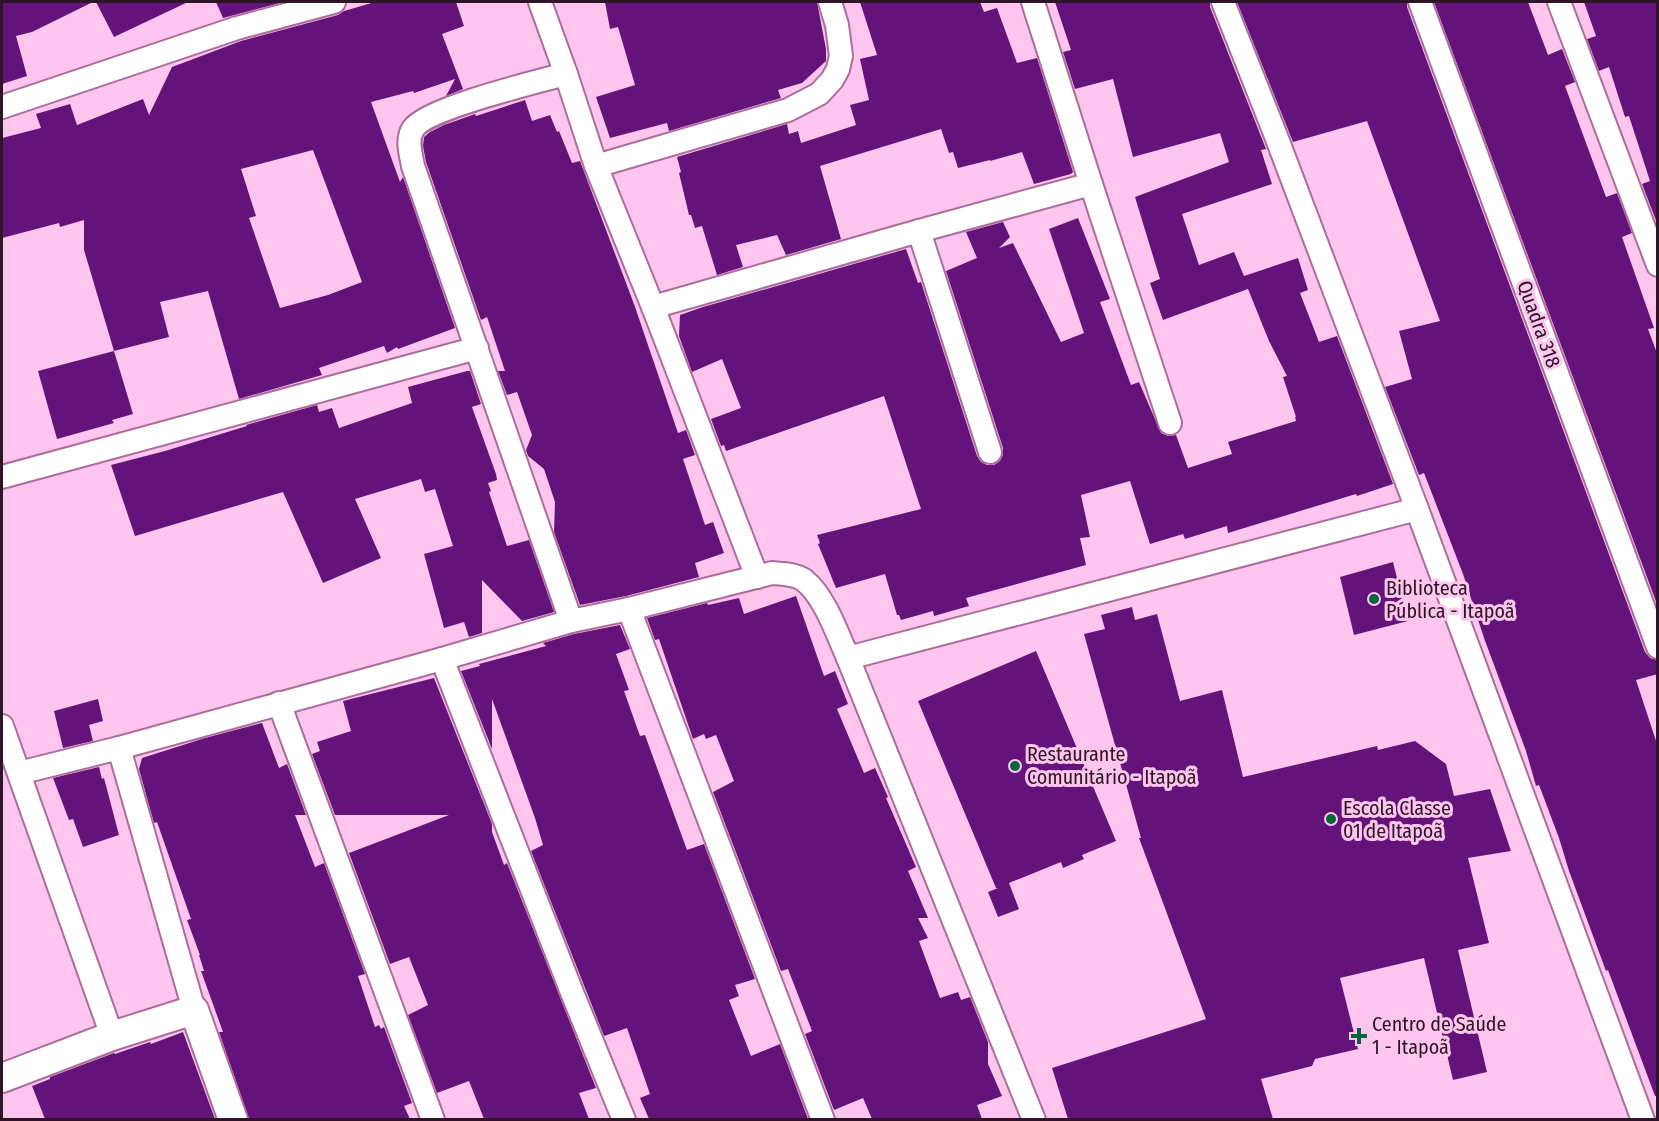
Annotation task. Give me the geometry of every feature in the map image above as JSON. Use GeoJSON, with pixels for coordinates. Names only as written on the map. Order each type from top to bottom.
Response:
{"type":"FeatureCollection","features":[{"type":"Feature","properties":{"kind":"street"},"geometry":{"type":"LineString","coordinates":[[2,107],[237,28],[334,2]]}},
{"type":"Feature","properties":{"kind":"street"},"geometry":{"type":"LineString","coordinates":[[540,2],[596,166],[757,577]]}},
{"type":"Feature","properties":{"kind":"street"},"geometry":{"type":"LineString","coordinates":[[596,166],[788,110],[819,94],[832,80],[841,56],[837,25],[830,2]]}},
{"type":"Feature","properties":{"kind":"street"},"geometry":{"type":"LineString","coordinates":[[1033,2],[1170,423]]}},
{"type":"Feature","properties":{"kind":"street"},"geometry":{"type":"LineString","coordinates":[[1223,2],[1417,509],[1643,1119]]}},
{"type":"Feature","properties":{"kind":"street","name":"Quadra 318"},"geometry":{"type":"LineString","coordinates":[[1419,2],[1658,647]]}},
{"type":"Feature","properties":{"kind":"street"},"geometry":{"type":"LineString","coordinates":[[1559,2],[1658,266]]}},
{"type":"Feature","properties":{"kind":"street"},"geometry":{"type":"LineString","coordinates":[[566,74],[478,98],[422,120],[413,129],[410,150],[413,166],[571,621]]}},
{"type":"Feature","properties":{"kind":"street"},"geometry":{"type":"LineString","coordinates":[[653,307],[1091,184]]}},
{"type":"Feature","properties":{"kind":"street"},"geometry":{"type":"LineString","coordinates":[[919,231],[990,452]]}},
{"type":"Feature","properties":{"kind":"street"},"geometry":{"type":"LineString","coordinates":[[2,477],[477,348]]}},
{"type":"Feature","properties":{"kind":"street"},"geometry":{"type":"LineString","coordinates":[[848,658],[1417,509]]}},
{"type":"Feature","properties":{"kind":"street"},"geometry":{"type":"LineString","coordinates":[[19,773],[119,748],[571,621],[629,609],[772,573],[789,574],[803,580],[821,601],[848,658],[1034,1119]]}},
{"type":"Feature","properties":{"kind":"street"},"geometry":{"type":"LineString","coordinates":[[629,609],[823,1119]]}},
{"type":"Feature","properties":{"kind":"street"},"geometry":{"type":"LineString","coordinates":[[442,659],[573,995],[624,1119]]}},
{"type":"Feature","properties":{"kind":"street"},"geometry":{"type":"LineString","coordinates":[[279,703],[433,1119]]}},
{"type":"Feature","properties":{"kind":"street"},"geometry":{"type":"LineString","coordinates":[[2,726],[112,1036]]}},
{"type":"Feature","properties":{"kind":"street"},"geometry":{"type":"LineString","coordinates":[[119,748],[194,1010],[233,1119]]}},
{"type":"Feature","properties":{"kind":"street"},"geometry":{"type":"LineString","coordinates":[[2,1078],[112,1036],[194,1010]]}},
{"type":"Feature","properties":{"kind":"building"},"geometry":{"type":"Polygon","coordinates":[[[2,2],[93,2],[32,32],[16,36],[27,76],[2,84],[2,2]]]}},
{"type":"Feature","properties":{"kind":"building"},"geometry":{"type":"Polygon","coordinates":[[[96,2],[188,2],[114,37],[96,2]]]}},
{"type":"Feature","properties":{"kind":"building"},"geometry":{"type":"Polygon","coordinates":[[[216,2],[284,2],[223,18],[216,2]]]}},
{"type":"Feature","properties":{"kind":"building"},"geometry":{"type":"Polygon","coordinates":[[[375,2],[456,2],[464,26],[442,34],[463,89],[446,96],[455,79],[414,93],[413,91],[371,102],[400,182],[403,177],[455,328],[398,349],[397,347],[387,353],[384,346],[319,368],[322,375],[239,399],[208,291],[160,302],[169,337],[114,351],[84,250],[84,220],[60,227],[59,223],[2,238],[2,138],[41,128],[36,114],[70,104],[77,125],[143,99],[149,115],[172,67],[241,41],[338,15],[375,2]],[[313,150],[241,169],[256,216],[249,218],[280,308],[328,295],[362,282],[313,150]]]}},
{"type":"Feature","properties":{"kind":"building"},"geometry":{"type":"Polygon","coordinates":[[[605,2],[817,2],[826,49],[826,61],[802,83],[778,90],[781,98],[669,131],[667,123],[610,138],[596,97],[635,85],[618,27],[610,29],[605,2]]]}},
{"type":"Feature","properties":{"kind":"building"},"geometry":{"type":"Polygon","coordinates":[[[860,2],[980,2],[984,12],[997,8],[1017,63],[1037,58],[1073,172],[1034,184],[1022,152],[958,168],[953,152],[949,153],[941,129],[820,166],[841,239],[786,255],[777,235],[736,245],[743,267],[717,275],[702,226],[695,228],[691,215],[689,215],[677,157],[787,124],[789,134],[798,131],[801,143],[856,125],[850,105],[869,100],[860,59],[877,55],[860,2]]]}},
{"type":"Feature","properties":{"kind":"building"},"geometry":{"type":"Polygon","coordinates":[[[1055,2],[1210,2],[1266,149],[1261,150],[1272,184],[1182,214],[1199,265],[1234,252],[1244,276],[1298,258],[1308,290],[1300,293],[1319,342],[1337,336],[1393,484],[1228,533],[1227,526],[1185,539],[1183,534],[1150,544],[1130,481],[1081,495],[1090,537],[1080,538],[1086,565],[966,598],[969,606],[934,616],[933,611],[901,620],[897,615],[885,574],[836,588],[818,544],[820,543],[817,535],[921,509],[884,396],[726,451],[724,445],[721,446],[711,419],[741,408],[722,359],[692,372],[679,336],[680,315],[906,249],[918,283],[921,282],[977,456],[981,462],[994,465],[1000,461],[1003,448],[946,271],[977,258],[966,232],[1003,222],[1010,237],[999,248],[1013,243],[1061,342],[1084,333],[1049,229],[1078,218],[1110,299],[1100,302],[1131,385],[1139,382],[1161,433],[1168,436],[1176,435],[1188,468],[1232,454],[1228,442],[1296,421],[1283,377],[1287,376],[1269,341],[1248,289],[1163,320],[1150,283],[1160,279],[1135,197],[1229,162],[1220,133],[1133,157],[1113,79],[1075,89],[1063,52],[1071,50],[1055,2]]]}},
{"type":"Feature","properties":{"kind":"building"},"geometry":{"type":"Polygon","coordinates":[[[1237,2],[1407,2],[1645,652],[1650,658],[1658,660],[1658,674],[1636,680],[1658,747],[1658,1096],[1655,1096],[1608,970],[1606,971],[1539,785],[1536,786],[1526,751],[1463,574],[1424,473],[1419,475],[1385,387],[1412,379],[1399,331],[1440,321],[1367,121],[1293,142],[1237,2]]]}},
{"type":"Feature","properties":{"kind":"building"},"geometry":{"type":"Polygon","coordinates":[[[1434,2],[1528,2],[1548,55],[1562,49],[1575,82],[1565,86],[1606,197],[1617,193],[1632,233],[1622,237],[1654,328],[1648,329],[1658,356],[1658,607],[1434,2]]]}},
{"type":"Feature","properties":{"kind":"building"},"geometry":{"type":"Polygon","coordinates":[[[1584,2],[1658,2],[1657,223],[1642,184],[1650,181],[1629,116],[1625,117],[1609,67],[1599,71],[1587,39],[1596,36],[1584,2]]]}},
{"type":"Feature","properties":{"kind":"building"},"geometry":{"type":"Polygon","coordinates":[[[525,100],[532,121],[550,115],[572,163],[580,161],[634,304],[678,433],[686,430],[695,455],[683,459],[705,525],[713,522],[724,553],[695,563],[699,577],[580,605],[554,532],[555,502],[544,469],[528,456],[526,450],[532,435],[517,392],[507,395],[498,371],[505,371],[487,317],[481,320],[426,162],[423,146],[424,137],[444,125],[525,100]]]}},
{"type":"Feature","properties":{"kind":"building"},"geometry":{"type":"Polygon","coordinates":[[[114,351],[133,414],[112,420],[114,423],[57,439],[38,371],[114,351]]]}},
{"type":"Feature","properties":{"kind":"building"},"geometry":{"type":"Polygon","coordinates":[[[470,371],[481,404],[472,407],[496,474],[497,480],[488,483],[491,491],[489,492],[507,546],[529,540],[554,612],[522,621],[482,580],[482,633],[469,637],[464,622],[444,628],[424,554],[453,546],[435,489],[425,492],[421,479],[355,499],[381,558],[323,583],[283,492],[135,536],[111,465],[317,405],[319,412],[332,408],[339,428],[412,403],[408,387],[470,371]]]}},
{"type":"Feature","properties":{"kind":"building","name":"Biblioteca Pública - Itapoã"},"geometry":{"type":"Polygon","coordinates":[[[1393,562],[1408,621],[1354,635],[1340,577],[1393,562]]]}},
{"type":"Feature","properties":{"kind":"building"},"geometry":{"type":"Polygon","coordinates":[[[796,596],[824,676],[835,671],[848,704],[837,709],[864,773],[875,768],[916,867],[908,871],[928,918],[918,918],[928,938],[919,941],[940,998],[958,992],[961,1000],[970,997],[988,1042],[988,1064],[1002,1096],[977,1105],[982,1119],[872,1119],[863,1098],[834,1110],[805,1034],[812,1031],[788,969],[781,971],[713,792],[734,781],[716,735],[706,739],[704,734],[693,739],[659,639],[655,640],[647,618],[707,603],[708,605],[739,598],[744,614],[796,596]]]}},
{"type":"Feature","properties":{"kind":"building","name":"Escola Classe 01 de Itapoã"},"geometry":{"type":"Polygon","coordinates":[[[1132,607],[1135,620],[1157,614],[1180,701],[1222,690],[1243,777],[1377,746],[1378,750],[1415,741],[1446,764],[1454,796],[1490,789],[1511,851],[1468,858],[1489,943],[1458,950],[1487,1072],[1453,1080],[1424,958],[1340,978],[1358,1049],[1315,1059],[1312,1066],[1261,1079],[1273,1119],[1068,1119],[1052,1068],[1206,1019],[1139,838],[1141,838],[1084,634],[1105,629],[1101,615],[1132,607]]]}},
{"type":"Feature","properties":{"kind":"building"},"geometry":{"type":"Polygon","coordinates":[[[620,625],[630,649],[616,654],[629,690],[624,691],[640,736],[645,735],[687,850],[704,844],[755,979],[735,985],[739,996],[729,1000],[751,1056],[780,1044],[808,1119],[649,1119],[640,1098],[650,1094],[627,1028],[604,1036],[531,851],[543,845],[492,699],[492,749],[461,671],[546,646],[543,643],[574,634],[620,625]]]}},
{"type":"Feature","properties":{"kind":"building","name":"Restaurante Comunitário - Itapoã"},"geometry":{"type":"Polygon","coordinates":[[[1036,651],[1116,841],[1082,855],[1084,859],[1063,868],[1061,862],[1009,883],[1019,909],[998,917],[988,892],[998,888],[996,888],[918,701],[1036,651]]]}},
{"type":"Feature","properties":{"kind":"building"},"geometry":{"type":"Polygon","coordinates":[[[434,678],[492,824],[492,832],[504,865],[507,863],[596,1088],[579,1093],[589,1119],[484,1119],[469,1081],[437,1093],[408,1015],[428,1005],[409,957],[390,964],[349,853],[449,815],[335,815],[312,754],[320,751],[317,742],[351,731],[343,701],[434,678]]]}},
{"type":"Feature","properties":{"kind":"building"},"geometry":{"type":"Polygon","coordinates":[[[98,699],[103,721],[89,725],[93,741],[63,748],[54,711],[98,699]]]}},
{"type":"Feature","properties":{"kind":"building"},"geometry":{"type":"Polygon","coordinates":[[[262,723],[279,768],[287,764],[306,815],[295,815],[315,867],[324,863],[365,974],[358,976],[375,1027],[379,1025],[381,1029],[384,1027],[412,1103],[404,1106],[410,1119],[249,1119],[219,1032],[223,1032],[201,971],[204,971],[200,955],[187,920],[191,919],[157,822],[154,823],[139,769],[142,758],[262,723]]]}},
{"type":"Feature","properties":{"kind":"building"},"geometry":{"type":"Polygon","coordinates":[[[99,767],[119,835],[83,847],[73,819],[69,820],[53,778],[99,767]]]}},
{"type":"Feature","properties":{"kind":"building"},"geometry":{"type":"Polygon","coordinates":[[[183,1032],[215,1119],[45,1119],[32,1086],[114,1053],[150,1042],[151,1044],[183,1032]]]}},
{"type":"Feature","properties":{"kind":"place","name":"Biblioteca Pública - Itapoã"},"geometry":{"type":"Point","coordinates":[1374,599]}},
{"type":"Feature","properties":{"kind":"place","name":"Restaurante Comunitário - Itapoã"},"geometry":{"type":"Point","coordinates":[1015,766]}},
{"type":"Feature","properties":{"kind":"place","name":"Escola Classe 01 de Itapoã"},"geometry":{"type":"Point","coordinates":[1331,819]}},
{"type":"Feature","properties":{"kind":"place","name":"Centro de Saúde 1 - Itapoã"},"geometry":{"type":"Point","coordinates":[1359,1036]}}]}
